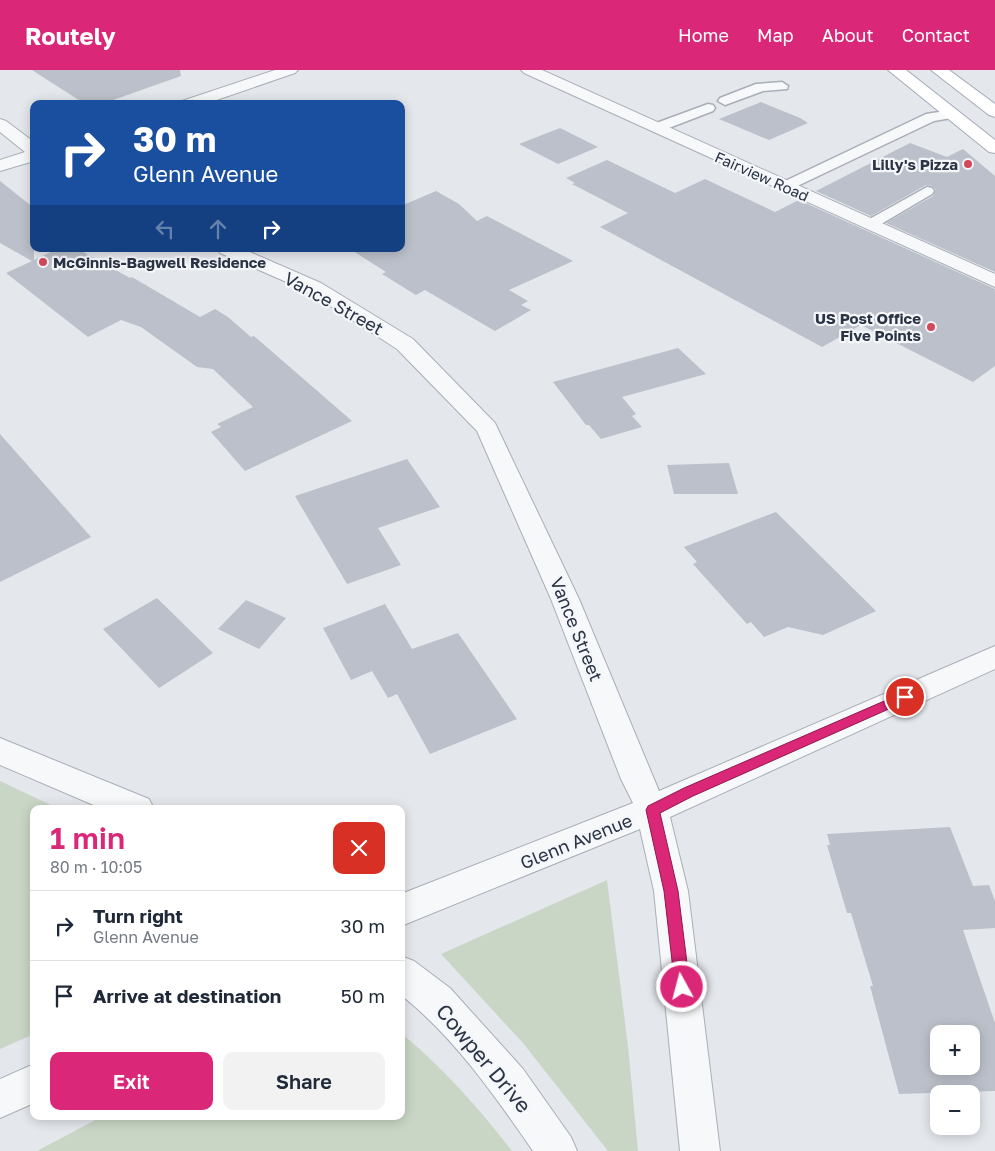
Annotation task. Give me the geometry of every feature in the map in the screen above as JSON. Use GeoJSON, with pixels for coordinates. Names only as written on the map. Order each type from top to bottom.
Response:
{"type":"FeatureCollection","features":[{"type":"Feature","properties":{"kind":"main road"},"geometry":{"type":"LineString","coordinates":[[896,70],[995,148]]}},
{"type":"Feature","properties":{"kind":"main road"},"geometry":{"type":"LineString","coordinates":[[939,70],[995,112]]}},
{"type":"Feature","properties":{"kind":"street"},"geometry":{"type":"LineString","coordinates":[[200,100],[290,70]]}},
{"type":"Feature","properties":{"kind":"street","name":"Fairview Road"},"geometry":{"type":"LineString","coordinates":[[530,70],[995,281]]}},
{"type":"Feature","properties":{"kind":"street"},"geometry":{"type":"LineString","coordinates":[[0,124],[30,150]]}},
{"type":"Feature","properties":{"kind":"street"},"geometry":{"type":"LineString","coordinates":[[0,166],[30,155]]}},
{"type":"Feature","properties":{"kind":"street","name":"Vance Street"},"geometry":{"type":"LineString","coordinates":[[234,252],[314,287],[405,344],[486,428],[566,599],[637,779],[652,810],[671,891],[700,1151]]}},
{"type":"Feature","properties":{"kind":"street","name":"Glenn Avenue"},"geometry":{"type":"LineString","coordinates":[[405,908],[652,810],[995,657]]}},
{"type":"Feature","properties":{"kind":"street"},"geometry":{"type":"LineString","coordinates":[[0,752],[128,805]]}},
{"type":"Feature","properties":{"kind":"street","name":"Cowper Drive"},"geometry":{"type":"LineString","coordinates":[[405,976],[437,1001],[509,1083],[557,1151]]}},
{"type":"Feature","properties":{"kind":"street"},"geometry":{"type":"LineString","coordinates":[[0,1099],[30,1084]]}},
{"type":"Feature","properties":{"kind":"lane"},"geometry":{"type":"LineString","coordinates":[[725,101],[761,87],[782,86]]}},
{"type":"Feature","properties":{"kind":"lane"},"geometry":{"type":"LineString","coordinates":[[656,128],[708,108]]}},
{"type":"Feature","properties":{"kind":"lane"},"geometry":{"type":"LineString","coordinates":[[786,186],[931,117],[952,114]]}},
{"type":"Feature","properties":{"kind":"lane"},"geometry":{"type":"LineString","coordinates":[[871,224],[927,191]]}},
{"type":"Feature","properties":{"kind":"green space"},"geometry":{"type":"Polygon","coordinates":[[[0,781],[51,805],[30,805],[30,1036],[0,1049],[0,781]]]}},
{"type":"Feature","properties":{"kind":"green space"},"geometry":{"type":"Polygon","coordinates":[[[607,880],[628,1046],[638,1151],[608,1151],[523,1043],[441,954],[607,880]]]}},
{"type":"Feature","properties":{"kind":"green space"},"geometry":{"type":"Polygon","coordinates":[[[405,1037],[460,1089],[512,1151],[37,1151],[95,1120],[405,1120],[405,1037]]]}},
{"type":"Feature","properties":{"kind":"building"},"geometry":{"type":"Polygon","coordinates":[[[32,70],[180,70],[181,76],[113,100],[79,100],[32,70]]]}},
{"type":"Feature","properties":{"kind":"building"},"geometry":{"type":"Polygon","coordinates":[[[761,102],[808,123],[769,140],[719,119],[761,102]]]}},
{"type":"Feature","properties":{"kind":"building"},"geometry":{"type":"Polygon","coordinates":[[[560,128],[598,147],[558,164],[519,144],[560,128]]]}},
{"type":"Feature","properties":{"kind":"building"},"geometry":{"type":"Polygon","coordinates":[[[910,143],[947,157],[963,149],[995,176],[995,272],[886,223],[933,196],[936,190],[932,186],[926,185],[871,216],[816,191],[910,143]]]}},
{"type":"Feature","properties":{"kind":"building"},"geometry":{"type":"Polygon","coordinates":[[[607,160],[675,193],[705,179],[775,212],[799,200],[995,289],[995,366],[973,382],[861,325],[822,347],[600,227],[628,213],[572,184],[575,183],[566,178],[607,160]]]}},
{"type":"Feature","properties":{"kind":"building"},"geometry":{"type":"Polygon","coordinates":[[[0,181],[30,205],[30,252],[34,252],[34,260],[51,252],[83,252],[130,278],[132,277],[200,317],[215,309],[228,317],[251,337],[254,336],[352,421],[245,471],[211,432],[221,427],[217,424],[253,407],[213,369],[197,367],[141,327],[121,320],[88,337],[6,273],[32,261],[0,243],[0,181]]]}},
{"type":"Feature","properties":{"kind":"building"},"geometry":{"type":"Polygon","coordinates":[[[436,191],[459,204],[477,221],[487,216],[573,261],[509,290],[528,301],[521,305],[531,310],[495,331],[425,290],[416,295],[382,274],[386,272],[355,252],[405,252],[405,204],[436,191]]]}},
{"type":"Feature","properties":{"kind":"building"},"geometry":{"type":"Polygon","coordinates":[[[678,348],[706,374],[622,397],[636,414],[632,416],[642,427],[601,439],[589,425],[586,425],[553,382],[678,348]]]}},
{"type":"Feature","properties":{"kind":"building"},"geometry":{"type":"Polygon","coordinates":[[[0,434],[91,537],[0,582],[0,434]]]}},
{"type":"Feature","properties":{"kind":"building"},"geometry":{"type":"Polygon","coordinates":[[[407,459],[440,507],[378,528],[401,565],[347,584],[295,496],[407,459]]]}},
{"type":"Feature","properties":{"kind":"building"},"geometry":{"type":"Polygon","coordinates":[[[729,463],[738,494],[674,494],[667,465],[729,463]]]}},
{"type":"Feature","properties":{"kind":"building"},"geometry":{"type":"Polygon","coordinates":[[[776,512],[876,611],[823,635],[788,627],[764,637],[751,622],[747,624],[693,564],[697,562],[684,547],[776,512]]]}},
{"type":"Feature","properties":{"kind":"building"},"geometry":{"type":"Polygon","coordinates":[[[157,598],[213,653],[159,688],[103,629],[157,598]]]}},
{"type":"Feature","properties":{"kind":"building"},"geometry":{"type":"Polygon","coordinates":[[[246,600],[286,618],[259,649],[218,629],[246,600]]]}},
{"type":"Feature","properties":{"kind":"building"},"geometry":{"type":"Polygon","coordinates":[[[385,604],[412,649],[458,633],[517,719],[430,754],[397,694],[388,698],[372,671],[351,680],[323,628],[385,604]]]}},
{"type":"Feature","properties":{"kind":"building"},"geometry":{"type":"Polygon","coordinates":[[[950,827],[973,886],[989,885],[995,901],[995,928],[963,930],[995,1023],[995,1091],[980,1091],[980,1085],[930,1085],[930,1093],[899,1094],[870,986],[873,986],[851,913],[847,913],[827,845],[830,845],[827,834],[950,827]]]}},
{"type":"Feature","properties":{"kind":"place","name":"Lilly's Pizza"},"geometry":{"type":"Point","coordinates":[968,164]}},
{"type":"Feature","properties":{"kind":"place","name":"McGinnis-Bagwell Residence"},"geometry":{"type":"Point","coordinates":[43,262]}},
{"type":"Feature","properties":{"kind":"place","name":"US Post Office Five Points"},"geometry":{"type":"Point","coordinates":[931,327]}},
{"type":"Feature","properties":{"kind":"route"},"geometry":{"type":"LineString","coordinates":[[682,987],[671,891],[652,810],[905,697]]}}]}
